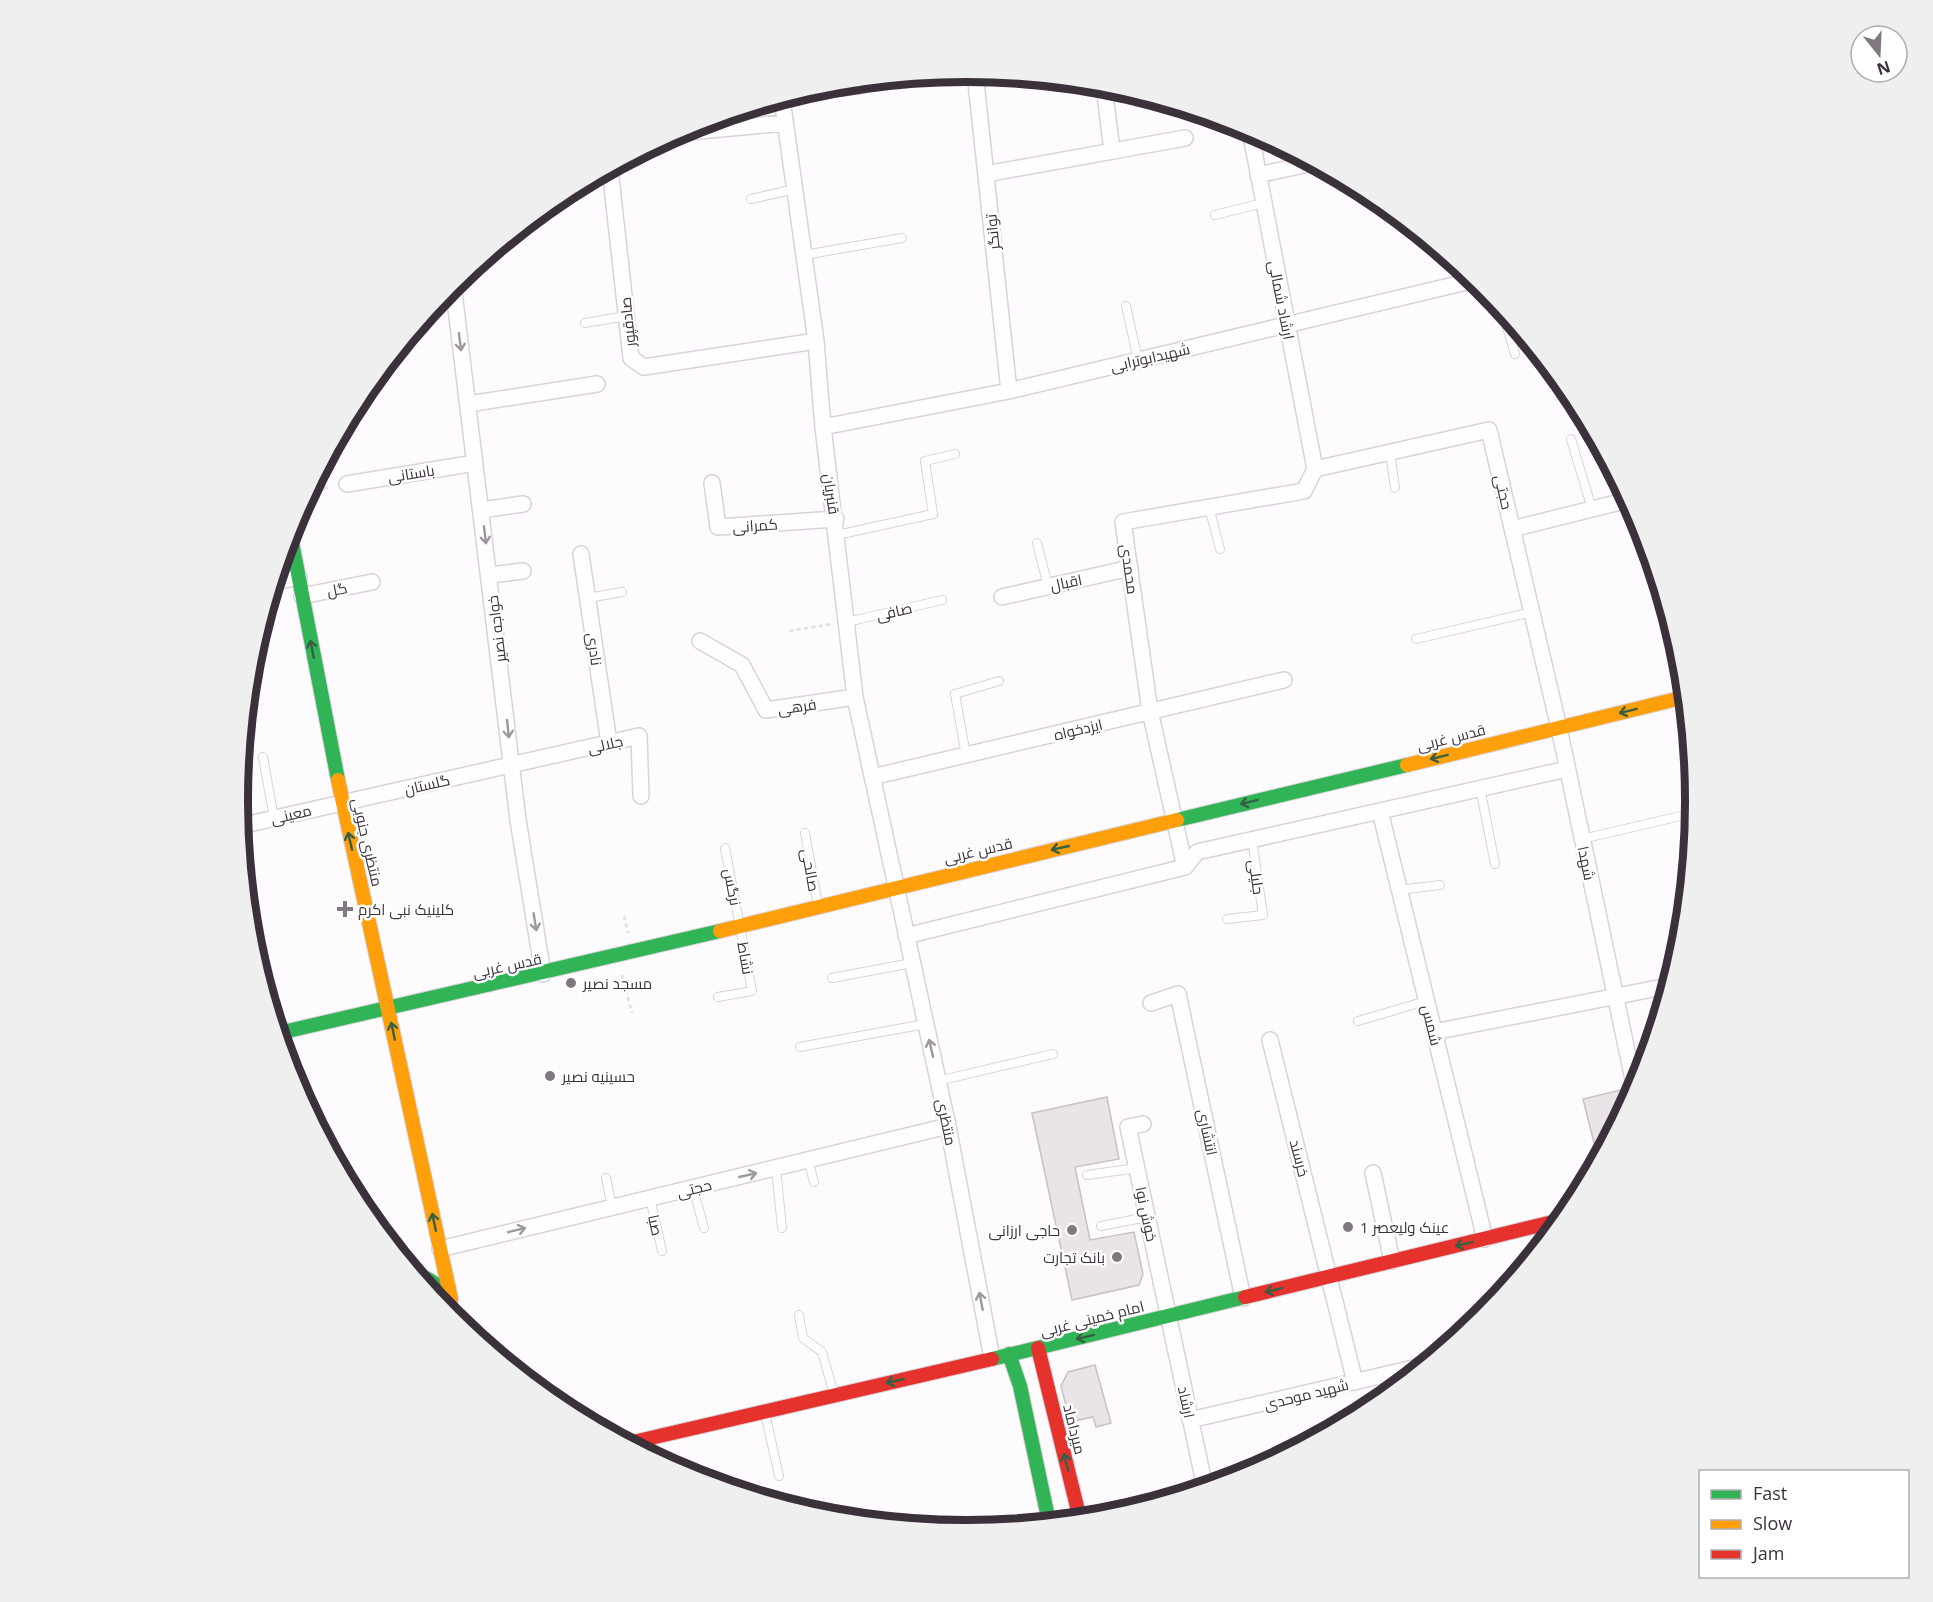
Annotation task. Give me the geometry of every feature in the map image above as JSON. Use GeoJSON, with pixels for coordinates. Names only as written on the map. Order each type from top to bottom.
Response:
{"type":"FeatureCollection","features":[{"type":"Feature","properties":{"kind":"main road","name":"منتظری جنوبی"},"geometry":{"type":"LineString","coordinates":[[293,551],[342,803],[452,1302]]}},
{"type":"Feature","properties":{"kind":"main road","name":"قدس غربی"},"geometry":{"type":"LineString","coordinates":[[286,1031],[543,974],[1678,699]]}},
{"type":"Feature","properties":{"kind":"main road","name":"امام خمینی غربی"},"geometry":{"type":"LineString","coordinates":[[640,1440],[1038,1348],[1547,1223]]}},
{"type":"Feature","properties":{"kind":"main road"},"geometry":{"type":"LineString","coordinates":[[432,1281],[438,1284],[451,1299]]}},
{"type":"Feature","properties":{"kind":"main road","name":"میرداماد"},"geometry":{"type":"LineString","coordinates":[[1038,1348],[1078,1510]]}},
{"type":"Feature","properties":{"kind":"main road"},"geometry":{"type":"LineString","coordinates":[[1009,1354],[1020,1386],[1047,1514]]}},
{"type":"Feature","properties":{"kind":"street","name":"توانگر"},"geometry":{"type":"LineString","coordinates":[[976,82],[1009,391]]}},
{"type":"Feature","properties":{"kind":"street"},"geometry":{"type":"LineString","coordinates":[[1105,96],[1112,151]]}},
{"type":"Feature","properties":{"kind":"street","name":"قنبریان"},"geometry":{"type":"LineString","coordinates":[[783,107],[816,341],[823,427],[855,698],[895,887]]}},
{"type":"Feature","properties":{"kind":"street"},"geometry":{"type":"LineString","coordinates":[[712,130],[785,123]]}},
{"type":"Feature","properties":{"kind":"street"},"geometry":{"type":"LineString","coordinates":[[986,174],[1185,138]]}},
{"type":"Feature","properties":{"kind":"street","name":"ارشاد شمالی"},"geometry":{"type":"LineString","coordinates":[[1252,142],[1314,469]]}},
{"type":"Feature","properties":{"kind":"street"},"geometry":{"type":"LineString","coordinates":[[1258,175],[1302,166]]}},
{"type":"Feature","properties":{"kind":"street","name":"صادقپور"},"geometry":{"type":"LineString","coordinates":[[611,177],[631,358],[644,367],[816,341]]}},
{"type":"Feature","properties":{"kind":"street","name":"شهیدابوترابی"},"geometry":{"type":"LineString","coordinates":[[823,427],[1009,391],[1464,283]]}},
{"type":"Feature","properties":{"kind":"street","name":"خواجه نصیر"},"geometry":{"type":"LineString","coordinates":[[455,297],[512,765],[543,974]]}},
{"type":"Feature","properties":{"kind":"street"},"geometry":{"type":"LineString","coordinates":[[468,404],[597,384]]}},
{"type":"Feature","properties":{"kind":"street","name":"حجتی"},"geometry":{"type":"LineString","coordinates":[[1314,469],[1489,430],[1559,728]]}},
{"type":"Feature","properties":{"kind":"street","name":"باستانی"},"geometry":{"type":"LineString","coordinates":[[347,484],[475,463]]}},
{"type":"Feature","properties":{"kind":"street","name":"محمدی"},"geometry":{"type":"LineString","coordinates":[[1185,867],[1177,820],[1150,711],[1123,522],[1304,491],[1314,469]]}},
{"type":"Feature","properties":{"kind":"street","name":"کمرانی"},"geometry":{"type":"LineString","coordinates":[[712,483],[718,527],[836,527]]}},
{"type":"Feature","properties":{"kind":"street"},"geometry":{"type":"LineString","coordinates":[[1512,529],[1619,502]]}},
{"type":"Feature","properties":{"kind":"street"},"geometry":{"type":"LineString","coordinates":[[482,510],[523,504]]}},
{"type":"Feature","properties":{"kind":"street","name":"نادری"},"geometry":{"type":"LineString","coordinates":[[581,554],[609,743]]}},
{"type":"Feature","properties":{"kind":"street","name":"اقبال"},"geometry":{"type":"LineString","coordinates":[[1002,597],[1130,568]]}},
{"type":"Feature","properties":{"kind":"street"},"geometry":{"type":"LineString","coordinates":[[489,574],[523,571]]}},
{"type":"Feature","properties":{"kind":"street"},"geometry":{"type":"LineString","coordinates":[[283,580],[298,577]]}},
{"type":"Feature","properties":{"kind":"street","name":"گل"},"geometry":{"type":"LineString","coordinates":[[302,596],[372,582]]}},
{"type":"Feature","properties":{"kind":"street","name":"فرهی"},"geometry":{"type":"LineString","coordinates":[[700,641],[742,665],[766,710],[855,698]]}},
{"type":"Feature","properties":{"kind":"street","name":"ایزدخواه"},"geometry":{"type":"LineString","coordinates":[[872,777],[1284,680]]}},
{"type":"Feature","properties":{"kind":"street","name":"شهدا"},"geometry":{"type":"LineString","coordinates":[[1559,728],[1632,1072]]}},
{"type":"Feature","properties":{"kind":"street","name":"جلالی"},"geometry":{"type":"LineString","coordinates":[[512,765],[639,736],[641,796]]}},
{"type":"Feature","properties":{"kind":"street","name":"گلستان"},"geometry":{"type":"LineString","coordinates":[[342,803],[512,765]]}},
{"type":"Feature","properties":{"kind":"street"},"geometry":{"type":"LineString","coordinates":[[906,936],[1185,867],[1197,852],[1567,769]]}},
{"type":"Feature","properties":{"kind":"street","name":"معینی"},"geometry":{"type":"LineString","coordinates":[[249,824],[342,803]]}},
{"type":"Feature","properties":{"kind":"street","name":"شمس"},"geometry":{"type":"LineString","coordinates":[[1380,811],[1485,1239]]}},
{"type":"Feature","properties":{"kind":"street","name":"منتظری"},"geometry":{"type":"LineString","coordinates":[[895,887],[948,1126],[992,1358]]}},
{"type":"Feature","properties":{"kind":"street"},"geometry":{"type":"LineString","coordinates":[[1434,1032],[1661,988]]}},
{"type":"Feature","properties":{"kind":"street","name":"انتشاری"},"geometry":{"type":"LineString","coordinates":[[1151,1003],[1178,994],[1243,1298]]}},
{"type":"Feature","properties":{"kind":"street","name":"خرسند"},"geometry":{"type":"LineString","coordinates":[[1270,1040],[1355,1382]]}},
{"type":"Feature","properties":{"kind":"street","name":"خوش نوا"},"geometry":{"type":"LineString","coordinates":[[1143,1124],[1128,1127],[1168,1316]]}},
{"type":"Feature","properties":{"kind":"street","name":"حجتی"},"geometry":{"type":"LineString","coordinates":[[440,1249],[948,1126]]}},
{"type":"Feature","properties":{"kind":"street"},"geometry":{"type":"LineString","coordinates":[[1373,1173],[1392,1262]]}},
{"type":"Feature","properties":{"kind":"street","name":"ارشاد"},"geometry":{"type":"LineString","coordinates":[[1168,1316],[1203,1479]]}},
{"type":"Feature","properties":{"kind":"street","name":"شهید موحدی"},"geometry":{"type":"LineString","coordinates":[[1190,1420],[1405,1370]]}},
{"type":"Feature","properties":{"kind":"lane"},"geometry":{"type":"LineString","coordinates":[[751,199],[795,189]]}},
{"type":"Feature","properties":{"kind":"lane"},"geometry":{"type":"LineString","coordinates":[[1215,215],[1263,203]]}},
{"type":"Feature","properties":{"kind":"lane"},"geometry":{"type":"LineString","coordinates":[[804,255],[902,238]]}},
{"type":"Feature","properties":{"kind":"lane"},"geometry":{"type":"LineString","coordinates":[[1126,306],[1138,360]]}},
{"type":"Feature","properties":{"kind":"lane"},"geometry":{"type":"LineString","coordinates":[[585,324],[626,316]]}},
{"type":"Feature","properties":{"kind":"lane"},"geometry":{"type":"LineString","coordinates":[[1507,327],[1515,354]]}},
{"type":"Feature","properties":{"kind":"lane"},"geometry":{"type":"LineString","coordinates":[[1570,439],[1592,509]]}},
{"type":"Feature","properties":{"kind":"lane"},"geometry":{"type":"LineString","coordinates":[[1390,452],[1395,488]]}},
{"type":"Feature","properties":{"kind":"lane"},"geometry":{"type":"LineString","coordinates":[[836,527],[933,514],[925,461],[955,454]]}},
{"type":"Feature","properties":{"kind":"lane"},"geometry":{"type":"LineString","coordinates":[[1209,507],[1220,549]]}},
{"type":"Feature","properties":{"kind":"lane"},"geometry":{"type":"LineString","coordinates":[[1037,543],[1048,586]]}},
{"type":"Feature","properties":{"kind":"lane"},"geometry":{"type":"LineString","coordinates":[[588,598],[622,592]]}},
{"type":"Feature","properties":{"kind":"lane","name":"صافی"},"geometry":{"type":"LineString","coordinates":[[847,622],[942,600]]}},
{"type":"Feature","properties":{"kind":"lane"},"geometry":{"type":"LineString","coordinates":[[1416,639],[1532,612]]}},
{"type":"Feature","properties":{"kind":"lane"},"geometry":{"type":"LineString","coordinates":[[966,755],[955,694],[999,681]]}},
{"type":"Feature","properties":{"kind":"lane"},"geometry":{"type":"LineString","coordinates":[[262,757],[274,818]]}},
{"type":"Feature","properties":{"kind":"lane"},"geometry":{"type":"LineString","coordinates":[[1480,788],[1495,864]]}},
{"type":"Feature","properties":{"kind":"lane"},"geometry":{"type":"LineString","coordinates":[[1582,839],[1684,816]]}},
{"type":"Feature","properties":{"kind":"lane","name":"صالحی"},"geometry":{"type":"LineString","coordinates":[[805,833],[818,906]]}},
{"type":"Feature","properties":{"kind":"lane","name":"جلیلی"},"geometry":{"type":"LineString","coordinates":[[1227,920],[1263,915],[1252,839]]}},
{"type":"Feature","properties":{"kind":"lane","name":"نرگس"},"geometry":{"type":"LineString","coordinates":[[726,848],[740,926]]}},
{"type":"Feature","properties":{"kind":"lane"},"geometry":{"type":"LineString","coordinates":[[1399,890],[1440,885]]}},
{"type":"Feature","properties":{"kind":"lane","name":"نشاط"},"geometry":{"type":"LineString","coordinates":[[718,997],[752,991],[740,926]]}},
{"type":"Feature","properties":{"kind":"lane"},"geometry":{"type":"LineString","coordinates":[[832,978],[912,963]]}},
{"type":"Feature","properties":{"kind":"lane"},"geometry":{"type":"LineString","coordinates":[[1358,1021],[1426,1001]]}},
{"type":"Feature","properties":{"kind":"lane"},"geometry":{"type":"LineString","coordinates":[[800,1047],[925,1024]]}},
{"type":"Feature","properties":{"kind":"lane"},"geometry":{"type":"LineString","coordinates":[[938,1081],[1053,1054]]}},
{"type":"Feature","properties":{"kind":"lane"},"geometry":{"type":"LineString","coordinates":[[808,1160],[814,1182]]}},
{"type":"Feature","properties":{"kind":"lane"},"geometry":{"type":"LineString","coordinates":[[776,1168],[782,1228]]}},
{"type":"Feature","properties":{"kind":"lane"},"geometry":{"type":"LineString","coordinates":[[1087,1175],[1137,1168]]}},
{"type":"Feature","properties":{"kind":"lane"},"geometry":{"type":"LineString","coordinates":[[606,1178],[612,1208]]}},
{"type":"Feature","properties":{"kind":"lane"},"geometry":{"type":"LineString","coordinates":[[693,1188],[704,1228]]}},
{"type":"Feature","properties":{"kind":"lane","name":"صبا"},"geometry":{"type":"LineString","coordinates":[[650,1198],[662,1251]]}},
{"type":"Feature","properties":{"kind":"lane"},"geometry":{"type":"LineString","coordinates":[[1101,1226],[1147,1217]]}},
{"type":"Feature","properties":{"kind":"lane"},"geometry":{"type":"LineString","coordinates":[[799,1314],[803,1338],[822,1352],[834,1396]]}},
{"type":"Feature","properties":{"kind":"lane"},"geometry":{"type":"LineString","coordinates":[[765,1412],[779,1476]]}},
{"type":"Feature","properties":{"kind":"path"},"geometry":{"type":"LineString","coordinates":[[319,489],[347,484]]}},
{"type":"Feature","properties":{"kind":"path"},"geometry":{"type":"LineString","coordinates":[[789,631],[847,622]]}},
{"type":"Feature","properties":{"kind":"path"},"geometry":{"type":"LineString","coordinates":[[616,956],[632,1013]]}},
{"type":"Feature","properties":{"kind":"building"},"geometry":{"type":"Polygon","coordinates":[[[1624,1089],[1595,1148],[1583,1099],[1624,1089]]]}},
{"type":"Feature","properties":{"kind":"building","name":"حاجی ارزانی"},"geometry":{"type":"Polygon","coordinates":[[[1107,1097],[1119,1159],[1075,1167],[1090,1240],[1134,1232],[1143,1274],[1139,1285],[1072,1300],[1032,1113],[1107,1097]]]}},
{"type":"Feature","properties":{"kind":"building"},"geometry":{"type":"Polygon","coordinates":[[[1095,1365],[1111,1423],[1096,1427],[1093,1417],[1070,1422],[1061,1386],[1068,1372],[1095,1365]]]}},
{"type":"Feature","properties":{"kind":"traffic: fast"},"geometry":{"type":"LineString","coordinates":[[294,550],[338,780]]}},
{"type":"Feature","properties":{"kind":"traffic: fast"},"geometry":{"type":"LineString","coordinates":[[1177,820],[1407,765]]}},
{"type":"Feature","properties":{"kind":"traffic: fast"},"geometry":{"type":"LineString","coordinates":[[286,1031],[720,931]]}},
{"type":"Feature","properties":{"kind":"traffic: fast"},"geometry":{"type":"LineString","coordinates":[[431,1281],[445,1296]]}},
{"type":"Feature","properties":{"kind":"traffic: fast"},"geometry":{"type":"LineString","coordinates":[[992,1359],[1245,1297]]}},
{"type":"Feature","properties":{"kind":"traffic: fast"},"geometry":{"type":"LineString","coordinates":[[1009,1354],[1020,1386],[1047,1514]]}},
{"type":"Feature","properties":{"kind":"traffic: slow"},"geometry":{"type":"LineString","coordinates":[[1407,765],[1678,699]]}},
{"type":"Feature","properties":{"kind":"traffic: slow"},"geometry":{"type":"LineString","coordinates":[[338,780],[451,1299]]}},
{"type":"Feature","properties":{"kind":"traffic: slow"},"geometry":{"type":"LineString","coordinates":[[720,931],[1177,820]]}},
{"type":"Feature","properties":{"kind":"traffic: jam"},"geometry":{"type":"LineString","coordinates":[[1245,1297],[1547,1223]]}},
{"type":"Feature","properties":{"kind":"traffic: jam"},"geometry":{"type":"LineString","coordinates":[[1038,1348],[1078,1510]]}},
{"type":"Feature","properties":{"kind":"traffic: jam"},"geometry":{"type":"LineString","coordinates":[[640,1440],[992,1359]]}},
{"type":"Feature","properties":{"kind":"place","name":"کلینیک نبی اکرم"},"geometry":{"type":"Point","coordinates":[345,909]}},
{"type":"Feature","properties":{"kind":"place","name":"مسجد نصیر"},"geometry":{"type":"Point","coordinates":[571,983]}},
{"type":"Feature","properties":{"kind":"place","name":"حسینیه نصیر"},"geometry":{"type":"Point","coordinates":[550,1076]}},
{"type":"Feature","properties":{"kind":"place","name":"عینک ولیعصر 1"},"geometry":{"type":"Point","coordinates":[1348,1227]}},
{"type":"Feature","properties":{"kind":"place","name":"حاجی ارزانی"},"geometry":{"type":"Point","coordinates":[1072,1230]}},
{"type":"Feature","properties":{"kind":"place","name":"بانک تجارت"},"geometry":{"type":"Point","coordinates":[1117,1257]}}]}
